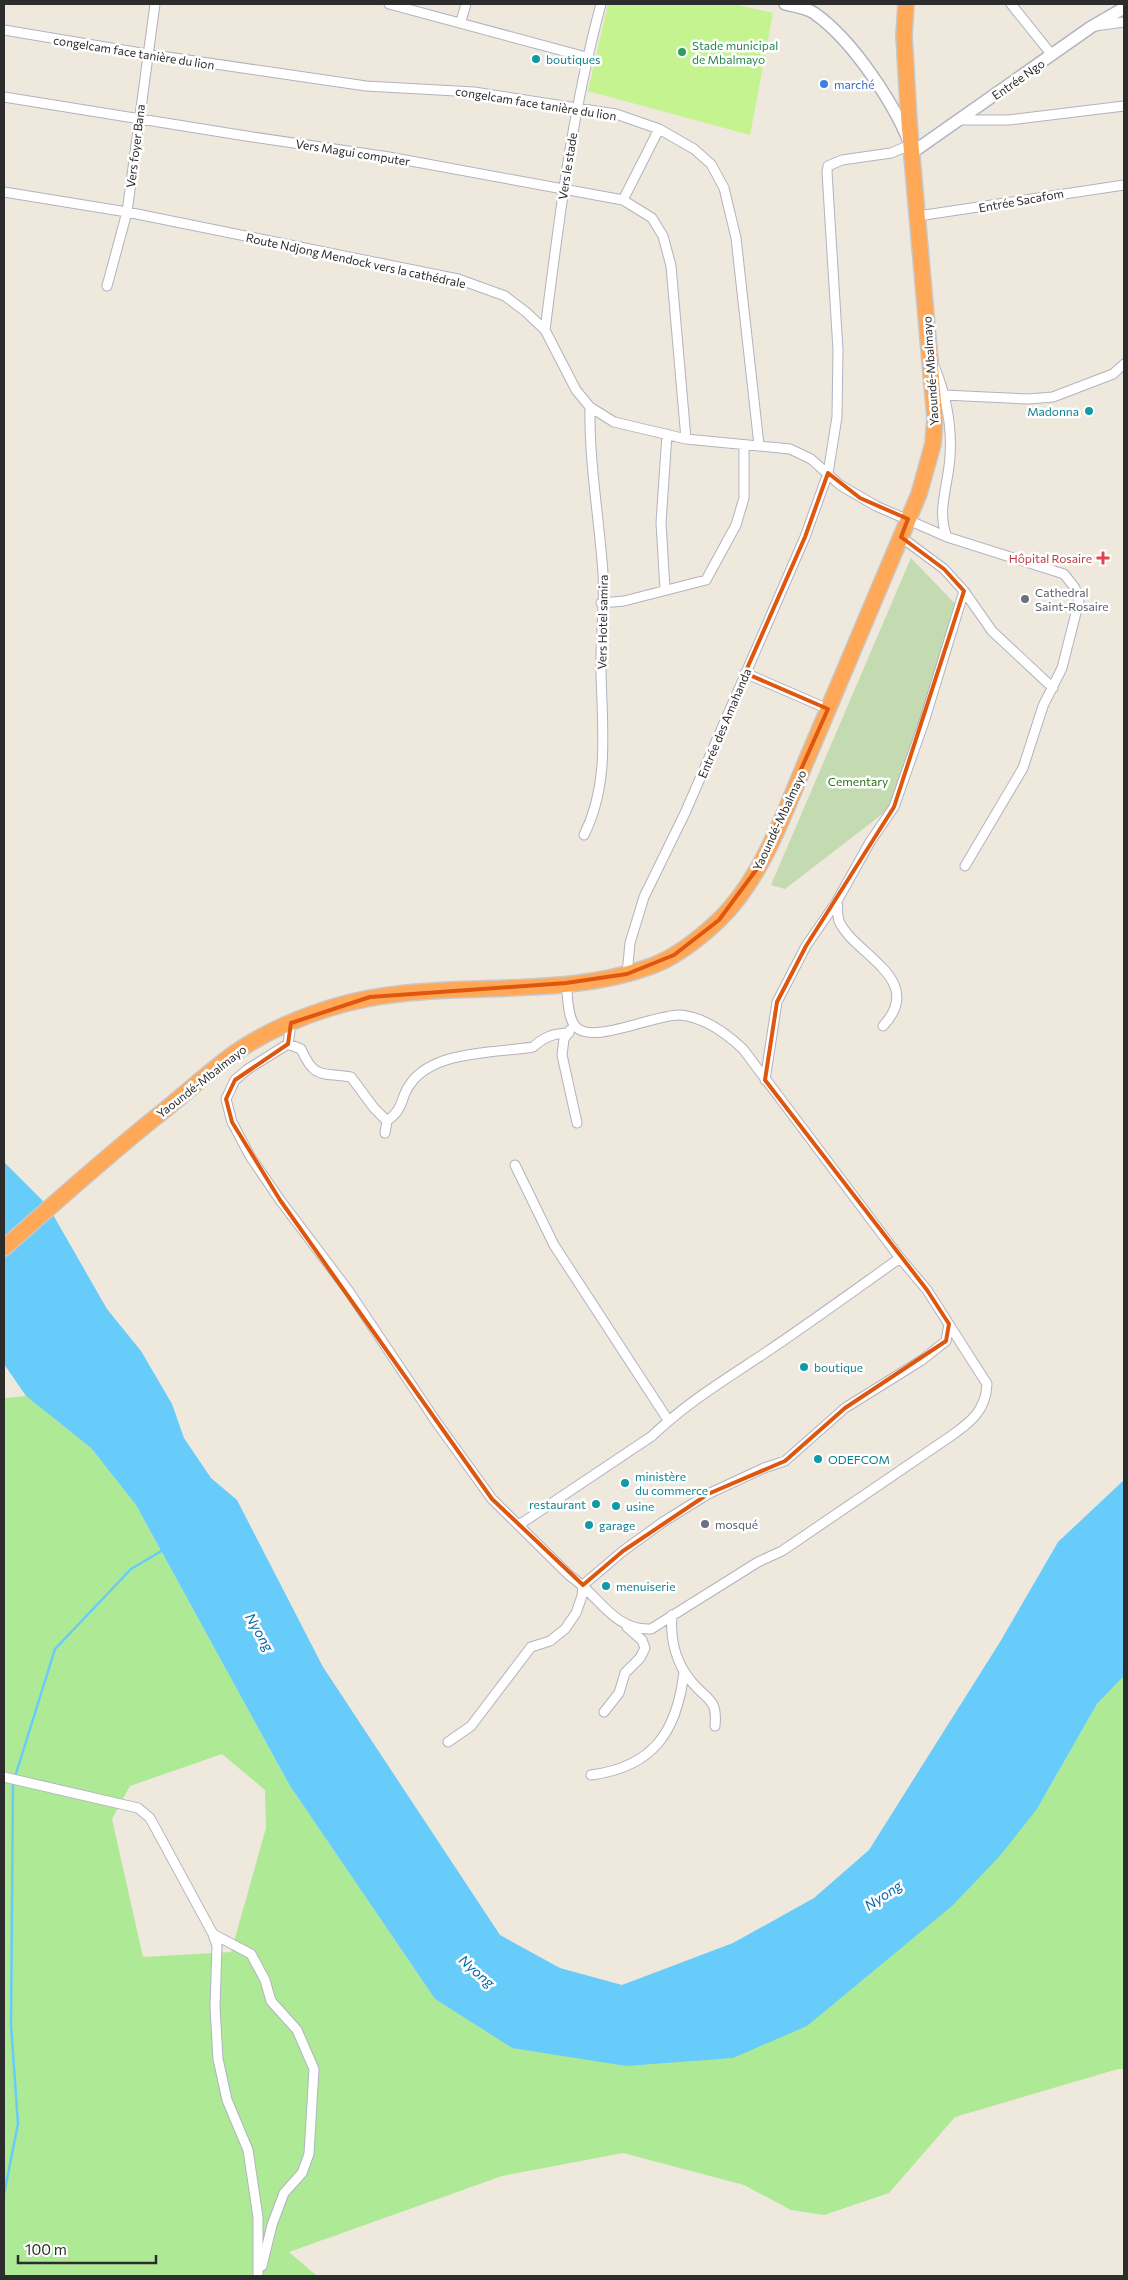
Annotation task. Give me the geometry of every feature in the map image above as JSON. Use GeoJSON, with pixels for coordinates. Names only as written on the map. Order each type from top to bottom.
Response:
{"type":"FeatureCollection","features":[{"type":"Feature","properties":{"kind":"highway","name":"Yaoundé-Mbalmayo"},"geometry":{"type":"LineString","coordinates":[[4,1248],[141,1128],[237,1051],[291,1023],[329,1008],[370,997],[600,980],[627,974],[653,966],[696,940],[719,920],[739,897],[769,844],[828,709],[927,472],[934,444],[935,408],[904,35],[906,4]]}},
{"type":"Feature","properties":{"kind":"street","name":"Vers foyer Bana"},"geometry":{"type":"LineString","coordinates":[[107,286],[127,212],[138,118],[155,4]]}},
{"type":"Feature","properties":{"kind":"street"},"geometry":{"type":"LineString","coordinates":[[390,4],[461,21],[586,57]]}},
{"type":"Feature","properties":{"kind":"street"},"geometry":{"type":"LineString","coordinates":[[461,21],[466,4]]}},
{"type":"Feature","properties":{"kind":"street","name":"Vers le stade"},"geometry":{"type":"LineString","coordinates":[[545,330],[563,189],[576,108],[586,57],[601,4]]}},
{"type":"Feature","properties":{"kind":"street"},"geometry":{"type":"LineString","coordinates":[[785,4],[813,8],[856,54],[881,90],[912,148]]}},
{"type":"Feature","properties":{"kind":"street"},"geometry":{"type":"LineString","coordinates":[[1011,4],[1052,55]]}},
{"type":"Feature","properties":{"kind":"street","name":"Entrée Ngo"},"geometry":{"type":"LineString","coordinates":[[912,148],[960,120],[1091,27],[1124,8]]}},
{"type":"Feature","properties":{"kind":"street"},"geometry":{"type":"LineString","coordinates":[[1091,27],[1124,22]]}},
{"type":"Feature","properties":{"kind":"street","name":"congelcam face tanière du lion"},"geometry":{"type":"LineString","coordinates":[[4,30],[147,54],[366,86],[474,92],[616,114],[659,129],[694,149],[711,164],[724,188],[736,238],[759,445]]}},
{"type":"Feature","properties":{"kind":"street","name":"Vers Magui computer"},"geometry":{"type":"LineString","coordinates":[[4,96],[389,157],[623,200]]}},
{"type":"Feature","properties":{"kind":"street"},"geometry":{"type":"LineString","coordinates":[[960,120],[1009,120],[1124,106]]}},
{"type":"Feature","properties":{"kind":"street"},"geometry":{"type":"LineString","coordinates":[[659,129],[623,200],[652,218],[664,236],[671,266],[686,439]]}},
{"type":"Feature","properties":{"kind":"street","name":"Entrée des Amahanda"},"geometry":{"type":"LineString","coordinates":[[627,974],[630,943],[644,897],[685,813],[805,537],[828,473],[837,417],[838,350],[828,166],[833,163],[912,148]]}},
{"type":"Feature","properties":{"kind":"street","name":"Entrée Sacafom"},"geometry":{"type":"LineString","coordinates":[[918,216],[1124,185]]}},
{"type":"Feature","properties":{"kind":"street","name":"Route Ndjong Mendock vers la cathédrale"},"geometry":{"type":"LineString","coordinates":[[4,192],[127,212],[458,279],[505,296],[526,312],[545,330],[576,390],[590,407],[614,422],[686,439],[759,445],[790,450],[811,460],[840,485],[860,498],[947,537],[1064,574],[1075,588],[1079,601],[1062,668],[1043,706],[1023,768],[965,866]]}},
{"type":"Feature","properties":{"kind":"street"},"geometry":{"type":"LineString","coordinates":[[930,352],[944,395],[950,432],[950,457],[942,505],[944,530],[947,537]]}},
{"type":"Feature","properties":{"kind":"street"},"geometry":{"type":"LineString","coordinates":[[944,395],[1028,399],[1053,397],[1113,374],[1124,364]]}},
{"type":"Feature","properties":{"kind":"street","name":"Vers Hotel samira"},"geometry":{"type":"LineString","coordinates":[[584,835],[595,807],[604,756],[600,639],[603,575],[589,448],[590,407]]}},
{"type":"Feature","properties":{"kind":"street"},"geometry":{"type":"LineString","coordinates":[[665,589],[662,523],[667,434]]}},
{"type":"Feature","properties":{"kind":"street"},"geometry":{"type":"LineString","coordinates":[[601,603],[624,600],[706,580],[736,525],[744,498],[744,445]]}},
{"type":"Feature","properties":{"kind":"street"},"geometry":{"type":"LineString","coordinates":[[901,537],[944,569],[964,591],[992,631],[1053,688]]}},
{"type":"Feature","properties":{"kind":"street"},"geometry":{"type":"LineString","coordinates":[[765,1080],[777,1002],[806,946],[837,901],[870,842],[894,807],[924,722],[964,591]]}},
{"type":"Feature","properties":{"kind":"street"},"geometry":{"type":"LineString","coordinates":[[745,673],[828,709]]}},
{"type":"Feature","properties":{"kind":"street"},"geometry":{"type":"LineString","coordinates":[[837,901],[838,920],[878,962],[895,986],[894,1011],[883,1026]]}},
{"type":"Feature","properties":{"kind":"street"},"geometry":{"type":"LineString","coordinates":[[566,983],[572,1022],[569,1033],[564,1040],[562,1055],[577,1123]]}},
{"type":"Feature","properties":{"kind":"street"},"geometry":{"type":"LineString","coordinates":[[572,1022],[581,1031],[596,1034],[667,1016],[693,1018],[729,1036],[743,1048],[765,1080],[900,1258],[927,1290],[987,1384],[986,1399],[975,1417],[854,1504],[782,1551],[758,1562],[672,1615],[659,1627],[651,1629],[633,1628],[623,1624]]}},
{"type":"Feature","properties":{"kind":"street"},"geometry":{"type":"LineString","coordinates":[[291,1023],[288,1044],[248,1069],[235,1080],[226,1099],[232,1122],[260,1170],[348,1290],[437,1422],[492,1499],[570,1576],[583,1585],[592,1597],[642,1640],[645,1648],[640,1658],[625,1673],[619,1693],[604,1712]]}},
{"type":"Feature","properties":{"kind":"street"},"geometry":{"type":"LineString","coordinates":[[385,1133],[387,1121],[398,1113],[410,1083],[436,1061],[533,1047],[543,1038],[558,1033],[569,1033]]}},
{"type":"Feature","properties":{"kind":"street"},"geometry":{"type":"LineString","coordinates":[[288,1044],[301,1050],[308,1066],[314,1072],[351,1077],[374,1108],[387,1121]]}},
{"type":"Feature","properties":{"kind":"street"},"geometry":{"type":"LineString","coordinates":[[515,1165],[554,1245],[668,1420]]}},
{"type":"Feature","properties":{"kind":"street"},"geometry":{"type":"LineString","coordinates":[[519,1525],[652,1436],[668,1420],[706,1390],[766,1352],[900,1258]]}},
{"type":"Feature","properties":{"kind":"street"},"geometry":{"type":"LineString","coordinates":[[448,1742],[471,1726],[531,1647],[550,1641],[565,1629],[576,1613],[582,1596],[583,1585],[623,1551],[663,1522],[708,1494],[764,1468],[785,1461],[845,1408],[922,1360],[946,1341],[949,1324]]}},
{"type":"Feature","properties":{"kind":"street"},"geometry":{"type":"LineString","coordinates":[[672,1615],[671,1631],[674,1648],[684,1672],[692,1683],[713,1702],[716,1711],[715,1726]]}},
{"type":"Feature","properties":{"kind":"street"},"geometry":{"type":"LineString","coordinates":[[591,1774],[613,1772],[629,1767],[656,1745],[668,1732],[676,1714],[684,1672]]}},
{"type":"Feature","properties":{"kind":"street"},"geometry":{"type":"LineString","coordinates":[[5,1778],[138,1808],[150,1818],[213,1934],[217,1952],[215,2007],[218,2059],[227,2100],[248,2150],[258,2217],[259,2276]]}},
{"type":"Feature","properties":{"kind":"street"},"geometry":{"type":"LineString","coordinates":[[213,1934],[251,1954],[265,1980],[271,2001],[297,2030],[314,2069],[310,2154],[302,2174],[284,2193],[272,2224],[259,2276]]}},
{"type":"Feature","properties":{"kind":"highlighted area"},"geometry":{"type":"Polygon","coordinates":[[[828,473],[860,498],[908,519],[901,537],[944,569],[964,591],[894,807],[806,946],[777,1002],[765,1080],[927,1290],[949,1324],[946,1341],[845,1408],[785,1461],[708,1494],[623,1551],[583,1585],[492,1499],[280,1200],[232,1122],[226,1099],[235,1080],[288,1044],[291,1023],[370,997],[566,983],[627,974],[674,955],[719,920],[756,870],[828,709],[745,673],[805,537],[828,473]]]}},
{"type":"Feature","properties":{"kind":"green space","name":"Stade municipal de Mbalmayo"},"geometry":{"type":"Polygon","coordinates":[[[608,4],[734,4],[773,13],[750,135],[588,91],[608,4]]]}},
{"type":"Feature","properties":{"kind":"green space","name":"Cementary"},"geometry":{"type":"Polygon","coordinates":[[[911,558],[961,610],[889,809],[785,889],[771,885],[911,558]]]}},
{"type":"Feature","properties":{"kind":"green space"},"geometry":{"type":"Polygon","coordinates":[[[26,1396],[91,1448],[136,1505],[290,1786],[435,1999],[512,2048],[1037,1809],[1097,1704],[1124,1676],[1124,2069],[1118,2069],[955,2117],[889,2193],[824,2215],[791,2210],[744,2185],[623,2153],[502,2176],[289,2252],[317,2276],[4,2276],[4,1398],[26,1396]],[[222,1754],[130,1786],[112,1819],[143,1957],[231,1952],[266,1828],[265,1790],[222,1754]]]}},
{"type":"Feature","properties":{"kind":"water","name":"Nyong"},"geometry":{"type":"Polygon","coordinates":[[[4,1162],[48,1206],[107,1309],[141,1351],[172,1404],[184,1438],[211,1478],[237,1500],[323,1667],[500,1935],[560,1968],[622,1985],[733,1943],[814,1898],[869,1850],[1000,1642],[1058,1542],[1124,1480],[1124,1676],[1097,1704],[1037,1809],[999,1857],[952,1906],[807,2026],[733,2058],[626,2066],[512,2048],[435,1999],[290,1786],[136,1505],[91,1448],[26,1396],[4,1364],[4,1162]]]}},
{"type":"Feature","properties":{"kind":"waterway"},"geometry":{"type":"LineString","coordinates":[[15,1777],[55,1649],[131,1569],[163,1550]]}},
{"type":"Feature","properties":{"kind":"waterway"},"geometry":{"type":"LineString","coordinates":[[4,2194],[18,2124],[11,2025],[13,1782]]}},
{"type":"Feature","properties":{"kind":"place","name":"Stade municipal de Mbalmayo"},"geometry":{"type":"Point","coordinates":[682,52]}},
{"type":"Feature","properties":{"kind":"place","name":"boutiques"},"geometry":{"type":"Point","coordinates":[536,59]}},
{"type":"Feature","properties":{"kind":"place","name":"marché"},"geometry":{"type":"Point","coordinates":[824,84]}},
{"type":"Feature","properties":{"kind":"place","name":"Madonna"},"geometry":{"type":"Point","coordinates":[1089,411]}},
{"type":"Feature","properties":{"kind":"place","name":"Hôpital Rosaire"},"geometry":{"type":"Point","coordinates":[1103,558]}},
{"type":"Feature","properties":{"kind":"place","name":"Cathedral Saint-Rosaire"},"geometry":{"type":"Point","coordinates":[1025,599]}},
{"type":"Feature","properties":{"kind":"place","name":"boutique"},"geometry":{"type":"Point","coordinates":[804,1367]}},
{"type":"Feature","properties":{"kind":"place","name":"ODEFCOM"},"geometry":{"type":"Point","coordinates":[818,1459]}},
{"type":"Feature","properties":{"kind":"place","name":"ministère du commerce"},"geometry":{"type":"Point","coordinates":[625,1483]}},
{"type":"Feature","properties":{"kind":"place","name":"restaurant"},"geometry":{"type":"Point","coordinates":[596,1504]}},
{"type":"Feature","properties":{"kind":"place","name":"usine"},"geometry":{"type":"Point","coordinates":[616,1506]}},
{"type":"Feature","properties":{"kind":"place","name":"mosqué"},"geometry":{"type":"Point","coordinates":[705,1524]}},
{"type":"Feature","properties":{"kind":"place","name":"garage"},"geometry":{"type":"Point","coordinates":[589,1525]}},
{"type":"Feature","properties":{"kind":"place","name":"menuiserie"},"geometry":{"type":"Point","coordinates":[606,1586]}}]}
